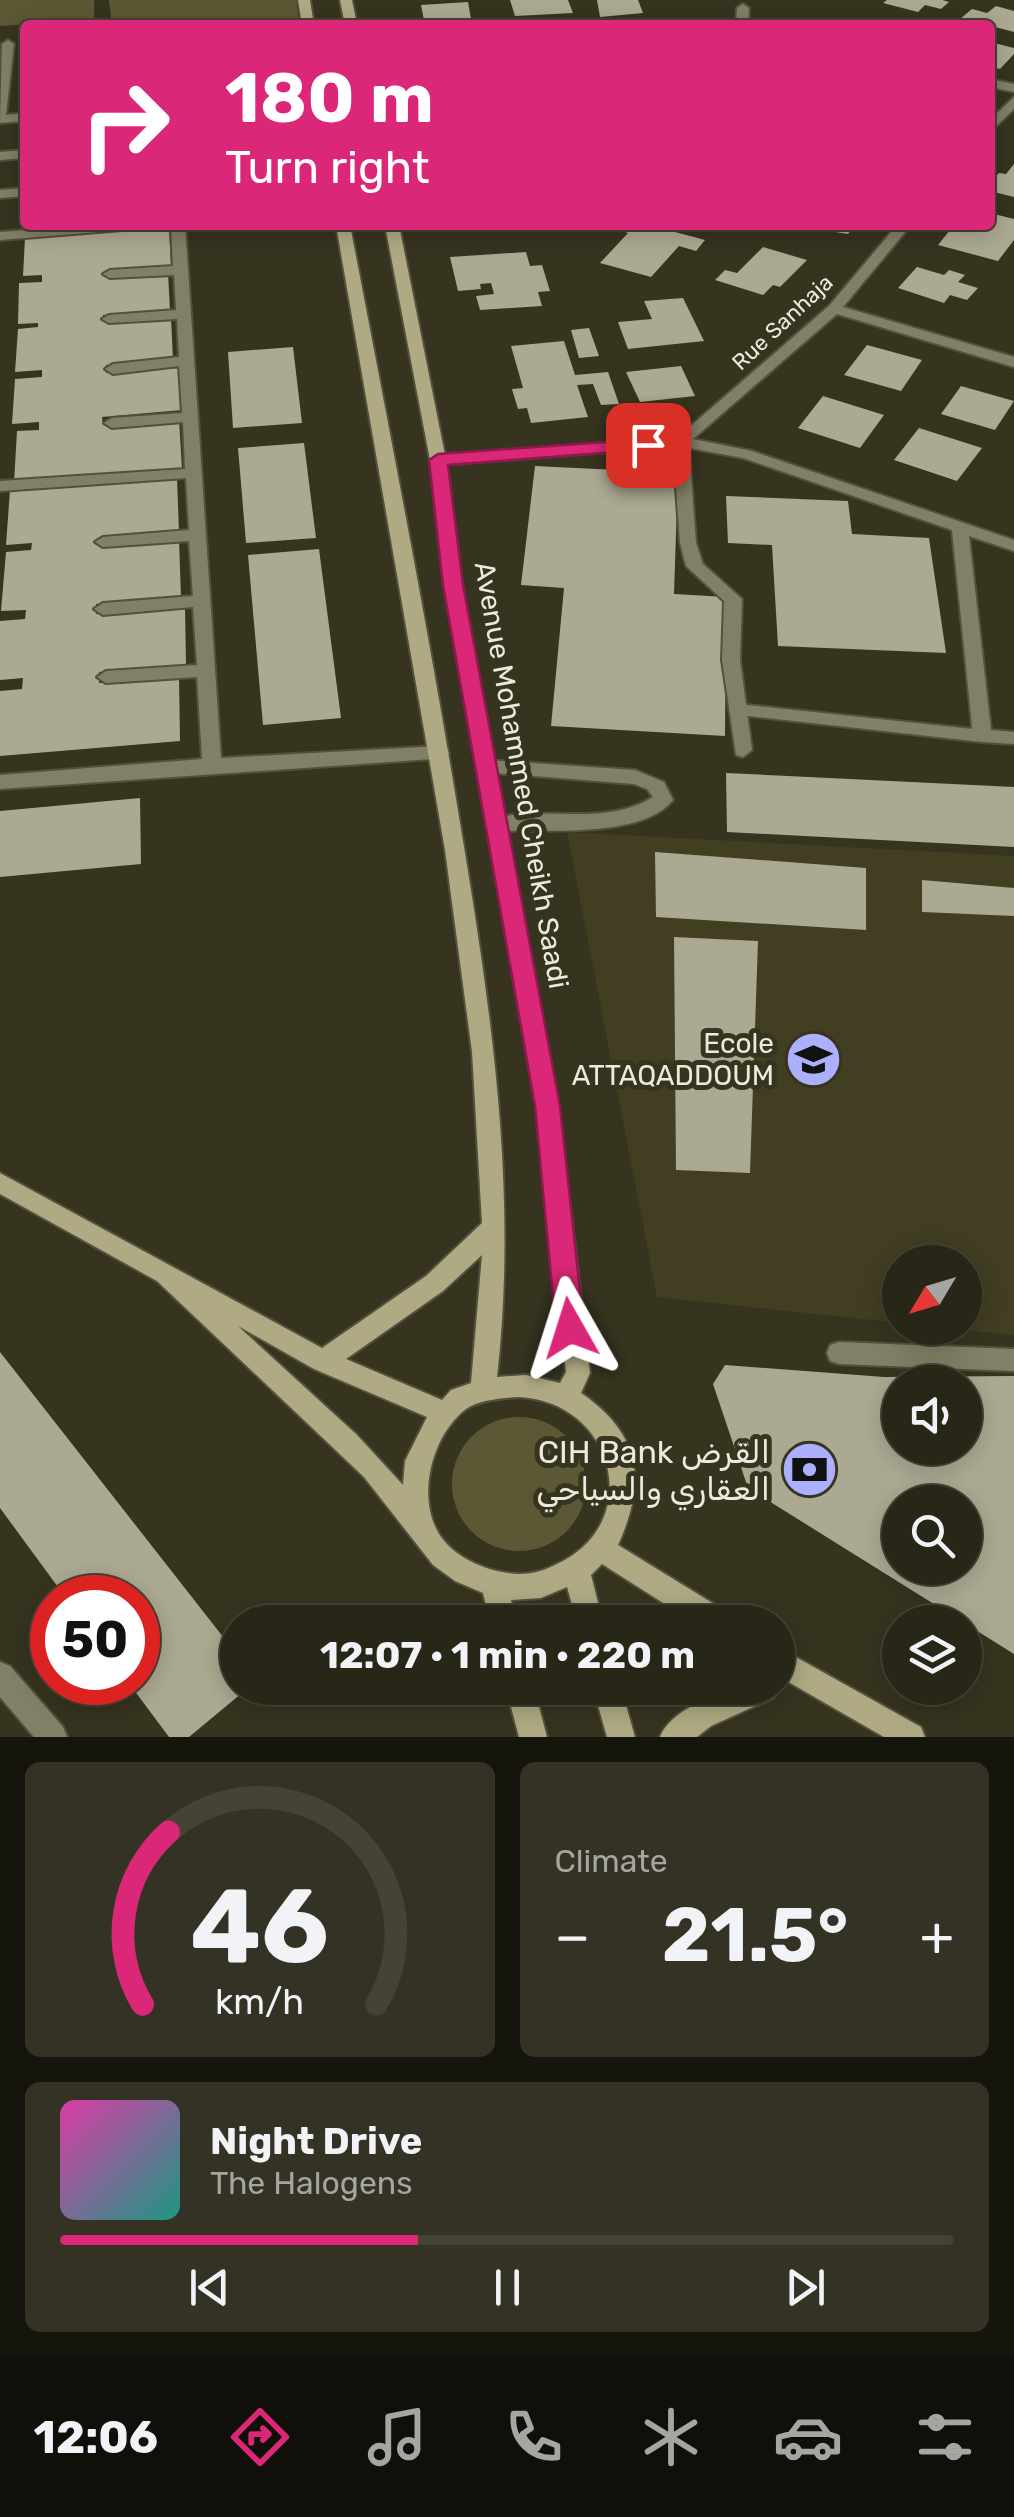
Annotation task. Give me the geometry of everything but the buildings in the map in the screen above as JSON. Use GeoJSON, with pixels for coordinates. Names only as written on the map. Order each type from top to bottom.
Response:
{"type":"FeatureCollection","features":[{"type":"Feature","properties":{"kind":"main road"},"geometry":{"type":"LineString","coordinates":[[344,230],[421,632],[476,980],[488,1090],[492,1228],[493,1328],[483,1391]]}},
{"type":"Feature","properties":{"kind":"main road","name":"Avenue Mohammed Cheikh Saadi"},"geometry":{"type":"LineString","coordinates":[[393,230],[438,460],[453,585],[547,1106],[578,1373],[566,1396]]}},
{"type":"Feature","properties":{"kind":"main road"},"geometry":{"type":"LineString","coordinates":[[0,1183],[323,1361],[445,1413]]}},
{"type":"Feature","properties":{"kind":"main road"},"geometry":{"type":"LineString","coordinates":[[323,1361],[448,1274],[492,1228]]}},
{"type":"Feature","properties":{"kind":"main road"},"geometry":{"type":"LineString","coordinates":[[167,1278],[378,1473],[426,1536],[454,1566],[494,1584],[537,1587],[577,1572],[603,1550],[624,1508],[624,1463],[602,1424],[566,1396],[525,1386],[460,1398],[420,1449],[413,1493],[426,1536]]}},
{"type":"Feature","properties":{"kind":"main road"},"geometry":{"type":"LineString","coordinates":[[603,1550],[690,1605]]}},
{"type":"Feature","properties":{"kind":"main road"},"geometry":{"type":"LineString","coordinates":[[577,1572],[586,1605]]}},
{"type":"Feature","properties":{"kind":"main road"},"geometry":{"type":"LineString","coordinates":[[494,1584],[499,1605]]}},
{"type":"Feature","properties":{"kind":"main road"},"geometry":{"type":"LineString","coordinates":[[795,1678],[911,1737]]}},
{"type":"Feature","properties":{"kind":"main road"},"geometry":{"type":"LineString","coordinates":[[525,1705],[533,1737]]}},
{"type":"Feature","properties":{"kind":"main road"},"geometry":{"type":"LineString","coordinates":[[612,1705],[620,1737]]}},
{"type":"Feature","properties":{"kind":"main road"},"geometry":{"type":"LineString","coordinates":[[674,1737],[701,1716],[725,1705]]}},
{"type":"Feature","properties":{"kind":"street"},"geometry":{"type":"LineString","coordinates":[[742,20],[743,8]]}},
{"type":"Feature","properties":{"kind":"street"},"geometry":{"type":"LineString","coordinates":[[0,117],[9,81],[4,44]]}},
{"type":"Feature","properties":{"kind":"street"},"geometry":{"type":"LineString","coordinates":[[995,123],[1014,102]]}},
{"type":"Feature","properties":{"kind":"street"},"geometry":{"type":"LineString","coordinates":[[0,236],[89,230]]}},
{"type":"Feature","properties":{"kind":"street"},"geometry":{"type":"LineString","coordinates":[[178,230],[212,764]]}},
{"type":"Feature","properties":{"kind":"street","name":"Rue Sanhaja"},"geometry":{"type":"LineString","coordinates":[[681,442],[834,309],[900,230]]}},
{"type":"Feature","properties":{"kind":"street"},"geometry":{"type":"LineString","coordinates":[[110,274],[181,270]]}},
{"type":"Feature","properties":{"kind":"street"},"geometry":{"type":"LineString","coordinates":[[834,309],[1014,362]]}},
{"type":"Feature","properties":{"kind":"street"},"geometry":{"type":"LineString","coordinates":[[109,319],[183,314]]}},
{"type":"Feature","properties":{"kind":"street"},"geometry":{"type":"LineString","coordinates":[[113,369],[186,361]]}},
{"type":"Feature","properties":{"kind":"street"},"geometry":{"type":"LineString","coordinates":[[112,423],[190,417]]}},
{"type":"Feature","properties":{"kind":"street"},"geometry":{"type":"LineString","coordinates":[[438,460],[681,442],[746,454],[1014,546]]}},
{"type":"Feature","properties":{"kind":"street"},"geometry":{"type":"LineString","coordinates":[[681,442],[688,543],[694,566],[733,599],[730,660],[743,750]]}},
{"type":"Feature","properties":{"kind":"street"},"geometry":{"type":"LineString","coordinates":[[0,486],[194,472]]}},
{"type":"Feature","properties":{"kind":"street"},"geometry":{"type":"LineString","coordinates":[[960,528],[982,736]]}},
{"type":"Feature","properties":{"kind":"street"},"geometry":{"type":"LineString","coordinates":[[103,542],[198,535]]}},
{"type":"Feature","properties":{"kind":"street"},"geometry":{"type":"LineString","coordinates":[[103,608],[204,602]]}},
{"type":"Feature","properties":{"kind":"street"},"geometry":{"type":"LineString","coordinates":[[106,678],[207,670]]}},
{"type":"Feature","properties":{"kind":"street"},"geometry":{"type":"LineString","coordinates":[[738,710],[1014,738]]}},
{"type":"Feature","properties":{"kind":"street"},"geometry":{"type":"LineString","coordinates":[[0,782],[212,764],[440,753]]}},
{"type":"Feature","properties":{"kind":"street"},"geometry":{"type":"LineString","coordinates":[[488,767],[636,777],[658,786],[663,795],[663,800],[652,807],[603,820],[498,824]]}},
{"type":"Feature","properties":{"kind":"street"},"geometry":{"type":"LineString","coordinates":[[839,1353],[1014,1360]]}},
{"type":"Feature","properties":{"kind":"street"},"geometry":{"type":"LineString","coordinates":[[0,1676],[53,1737]]}},
{"type":"Feature","properties":{"kind":"shaded area"},"geometry":{"type":"Polygon","coordinates":[[[0,0],[94,0],[94,20],[20,20],[20,25],[0,26],[0,0]]]}},
{"type":"Feature","properties":{"kind":"shaded area"},"geometry":{"type":"Polygon","coordinates":[[[109,0],[296,0],[299,20],[111,20],[109,0]]]}},
{"type":"Feature","properties":{"kind":"shaded area","name":"Ecole ATTAQADDOUM"},"geometry":{"type":"Polygon","coordinates":[[[567,832],[1014,856],[1014,1335],[982,1332],[982,1245],[882,1245],[882,1321],[657,1297],[567,832]]]}},
{"type":"Feature","properties":{"kind":"shaded area"},"geometry":{"type":"Polygon","coordinates":[[[519,1417],[545,1422],[567,1436],[581,1458],[586,1484],[581,1510],[567,1532],[545,1546],[519,1551],[493,1546],[471,1532],[457,1510],[452,1484],[457,1458],[471,1436],[493,1422],[519,1417]]]}},
{"type":"Feature","properties":{"kind":"place","name":"Ecole ATTAQADDOUM"},"geometry":{"type":"Point","coordinates":[813,1059]}},
{"type":"Feature","properties":{"kind":"place","name":"CIH Bank القرض العقاري والسياحي"},"geometry":{"type":"Point","coordinates":[809,1470]}},
{"type":"Feature","properties":{"kind":"route"},"geometry":{"type":"LineString","coordinates":[[570,1328],[547,1106],[453,585],[438,460],[648,445]]}}]}
